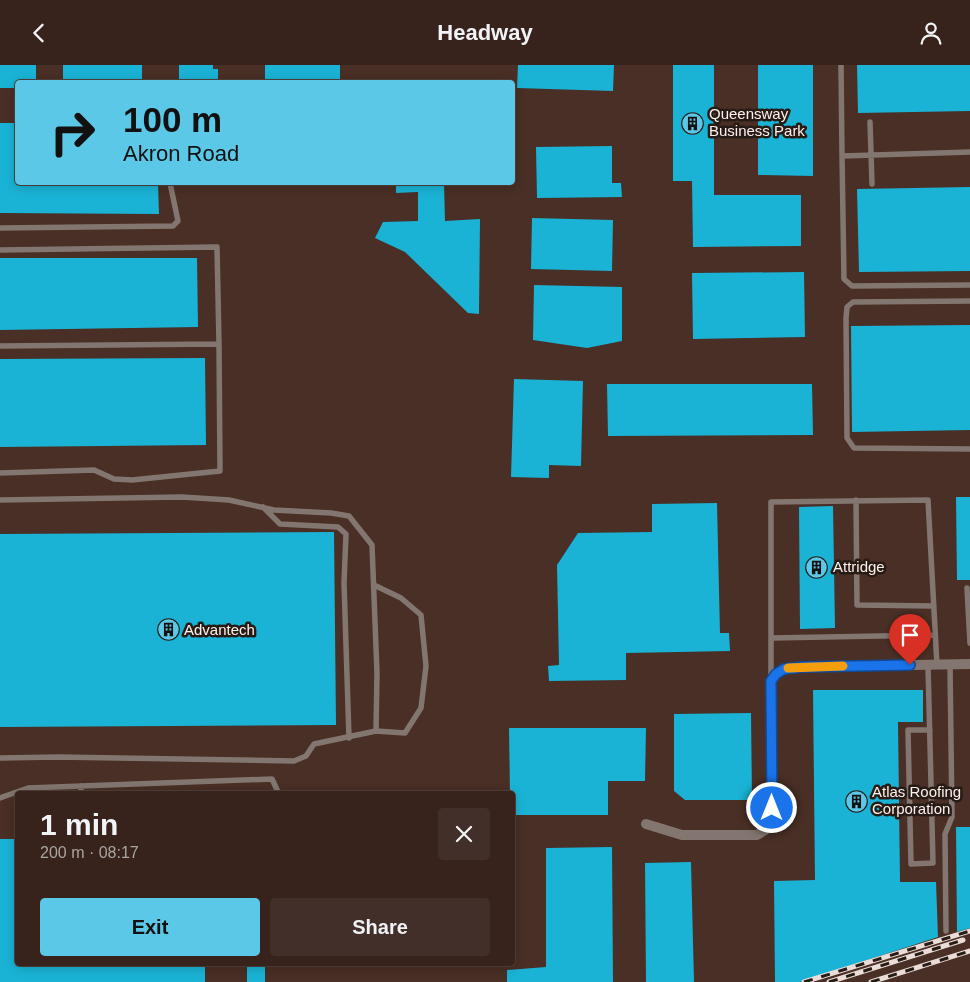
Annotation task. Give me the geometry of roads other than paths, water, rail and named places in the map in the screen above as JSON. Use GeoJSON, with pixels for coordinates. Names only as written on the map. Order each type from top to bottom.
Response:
{"type":"FeatureCollection","features":[{"type":"Feature","properties":{"kind":"street"},"geometry":{"type":"LineString","coordinates":[[646,824],[682,835],[757,835],[767,829],[772,808],[771,681],[776,674],[784,669],[802,667],[970,665]]}},
{"type":"Feature","properties":{"kind":"lane"},"geometry":{"type":"LineString","coordinates":[[841,65],[844,279],[846,283],[852,286],[970,285]]}},
{"type":"Feature","properties":{"kind":"lane"},"geometry":{"type":"LineString","coordinates":[[870,122],[872,184]]}},
{"type":"Feature","properties":{"kind":"lane"},"geometry":{"type":"LineString","coordinates":[[842,156],[970,152]]}},
{"type":"Feature","properties":{"kind":"lane"},"geometry":{"type":"LineString","coordinates":[[0,228],[172,226],[178,221],[170,185]]}},
{"type":"Feature","properties":{"kind":"lane"},"geometry":{"type":"LineString","coordinates":[[0,250],[217,247],[220,471],[132,480],[114,479],[94,469],[0,473]]}},
{"type":"Feature","properties":{"kind":"lane"},"geometry":{"type":"LineString","coordinates":[[970,301],[853,302],[847,307],[846,318],[847,438],[849,444],[854,448],[970,449]]}},
{"type":"Feature","properties":{"kind":"lane"},"geometry":{"type":"LineString","coordinates":[[0,346],[219,344]]}},
{"type":"Feature","properties":{"kind":"lane"},"geometry":{"type":"LineString","coordinates":[[0,500],[182,497],[229,500],[263,507],[350,516],[372,545],[377,673],[376,731]]}},
{"type":"Feature","properties":{"kind":"lane"},"geometry":{"type":"LineString","coordinates":[[856,500],[857,605],[934,606]]}},
{"type":"Feature","properties":{"kind":"lane"},"geometry":{"type":"LineString","coordinates":[[771,681],[771,501],[928,500],[936,635],[930,730],[933,863],[911,863],[908,730],[930,730]]}},
{"type":"Feature","properties":{"kind":"lane"},"geometry":{"type":"LineString","coordinates":[[263,507],[280,525],[338,527],[346,534],[344,583],[349,738]]}},
{"type":"Feature","properties":{"kind":"lane"},"geometry":{"type":"LineString","coordinates":[[0,758],[57,757],[294,761],[306,757],[314,744],[376,731],[405,733],[422,708],[426,666],[421,615],[401,598],[374,585]]}},
{"type":"Feature","properties":{"kind":"lane"},"geometry":{"type":"LineString","coordinates":[[968,588],[970,643]]}},
{"type":"Feature","properties":{"kind":"lane"},"geometry":{"type":"LineString","coordinates":[[771,638],[936,635]]}},
{"type":"Feature","properties":{"kind":"lane"},"geometry":{"type":"LineString","coordinates":[[946,931],[945,834],[952,817],[950,665]]}},
{"type":"Feature","properties":{"kind":"lane"},"geometry":{"type":"LineString","coordinates":[[20,791],[28,788],[272,779],[278,791]]}},
{"type":"Feature","properties":{"kind":"lane"},"geometry":{"type":"LineString","coordinates":[[81,786],[81,791]]}},
{"type":"Feature","properties":{"kind":"lane"},"geometry":{"type":"LineString","coordinates":[[0,799],[15,793]]}},
{"type":"Feature","properties":{"kind":"railway"},"geometry":{"type":"LineString","coordinates":[[804,982],[970,931]]}},
{"type":"Feature","properties":{"kind":"railway"},"geometry":{"type":"LineString","coordinates":[[829,982],[963,940]]}},
{"type":"Feature","properties":{"kind":"railway"},"geometry":{"type":"LineString","coordinates":[[871,982],[970,951]]}},
{"type":"Feature","properties":{"kind":"place","name":"Queensway Business Park"},"geometry":{"type":"Point","coordinates":[693,123]}},
{"type":"Feature","properties":{"kind":"place","name":"Attridge"},"geometry":{"type":"Point","coordinates":[817,567]}},
{"type":"Feature","properties":{"kind":"place","name":"Advantech"},"geometry":{"type":"Point","coordinates":[168,630]}},
{"type":"Feature","properties":{"kind":"place","name":"Atlas Roofing Corporation"},"geometry":{"type":"Point","coordinates":[856,801]}}]}
